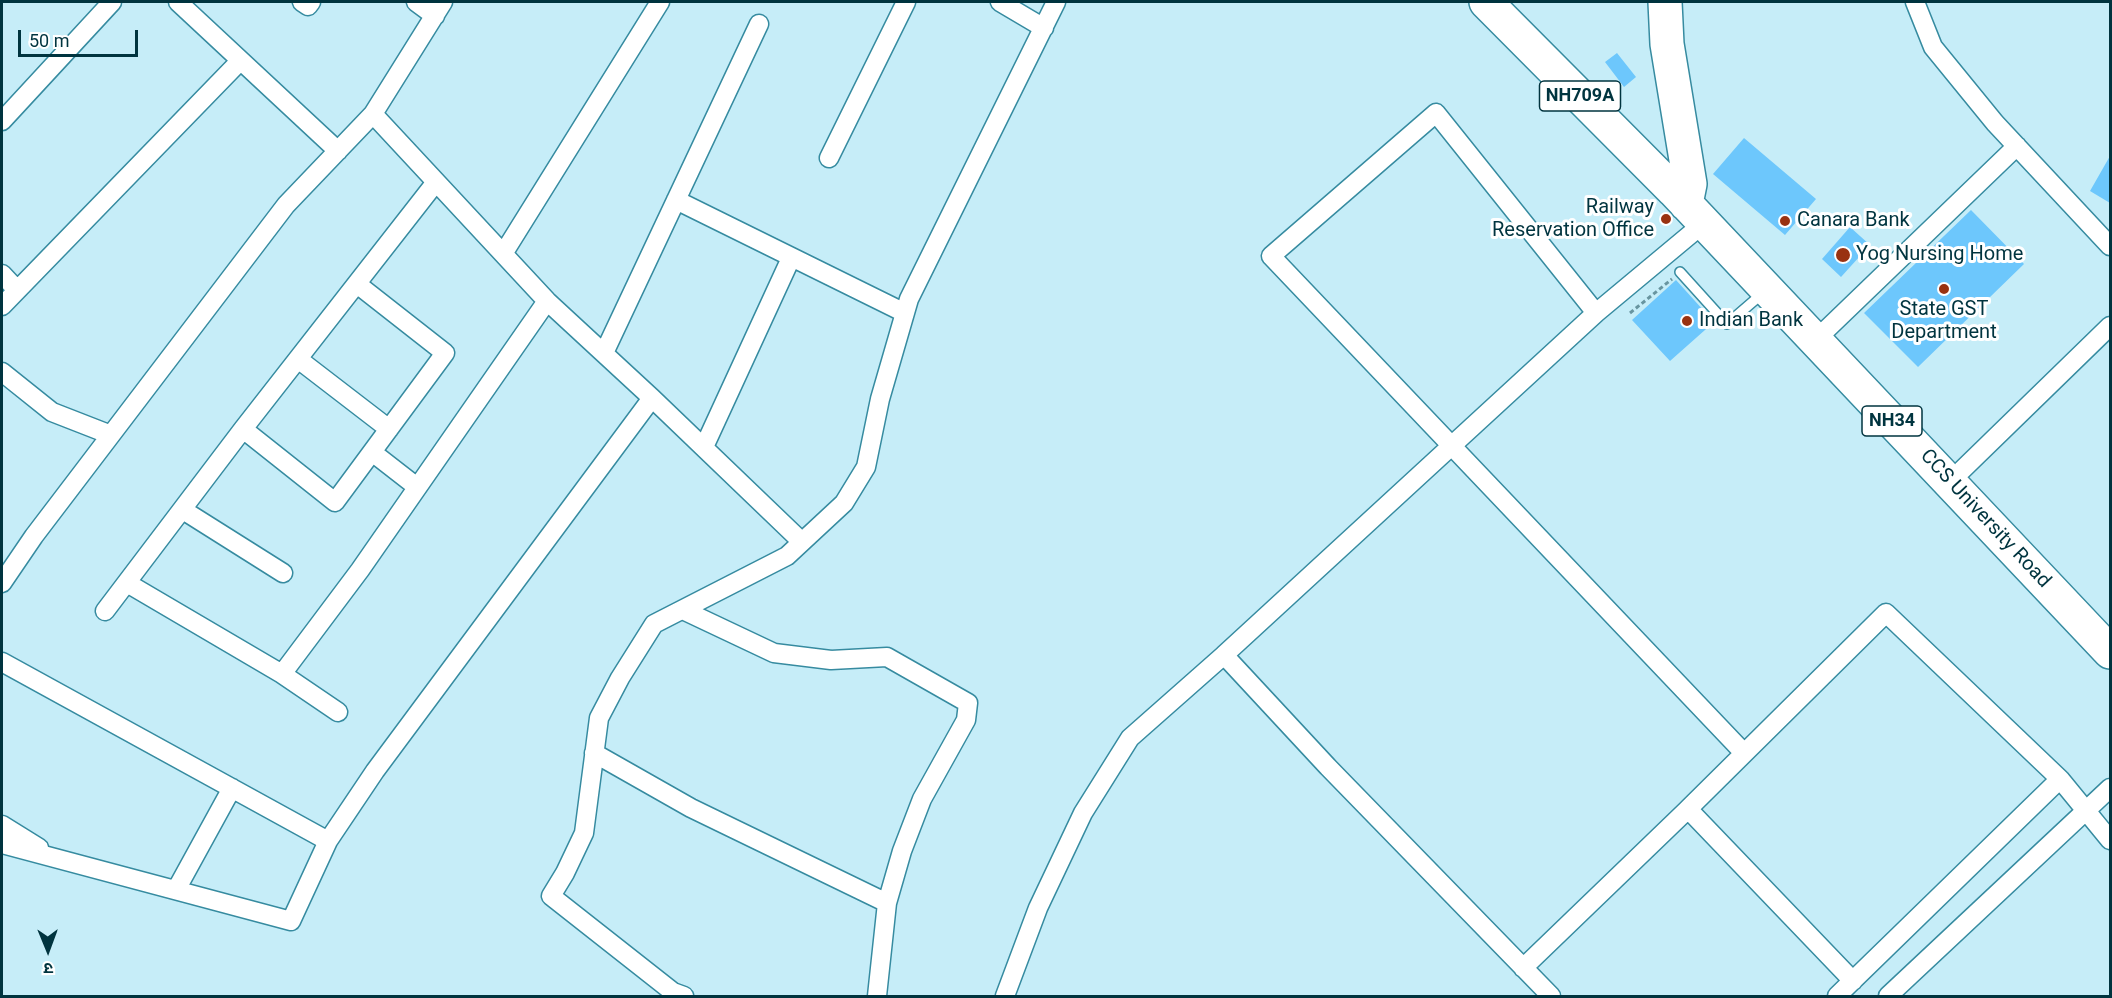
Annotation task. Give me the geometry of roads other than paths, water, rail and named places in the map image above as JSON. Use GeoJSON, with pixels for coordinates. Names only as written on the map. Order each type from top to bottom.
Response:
{"type":"FeatureCollection","features":[{"type":"Feature","properties":{"kind":"highway","name":"CCS University Road"},"geometry":{"type":"LineString","coordinates":[[1486,2],[1827,329],[2110,625]]}},
{"type":"Feature","properties":{"kind":"highway","name":"CCS University Road"},"geometry":{"type":"LineString","coordinates":[[1507,2],[2110,652]]}},
{"type":"Feature","properties":{"kind":"highway"},"geometry":{"type":"LineString","coordinates":[[1644,2],[1651,57],[1686,195]]}},
{"type":"Feature","properties":{"kind":"highway"},"geometry":{"type":"LineString","coordinates":[[1665,2],[1667,44],[1686,195]]}},
{"type":"Feature","properties":{"kind":"street"},"geometry":{"type":"LineString","coordinates":[[2,121],[112,2]]}},
{"type":"Feature","properties":{"kind":"street"},"geometry":{"type":"LineString","coordinates":[[178,2],[338,150]]}},
{"type":"Feature","properties":{"kind":"street"},"geometry":{"type":"LineString","coordinates":[[302,2],[308,6],[311,2]]}},
{"type":"Feature","properties":{"kind":"street"},"geometry":{"type":"LineString","coordinates":[[2,583],[34,536],[286,205],[373,114],[439,9],[416,2]]}},
{"type":"Feature","properties":{"kind":"street"},"geometry":{"type":"LineString","coordinates":[[504,254],[660,2]]}},
{"type":"Feature","properties":{"kind":"street"},"geometry":{"type":"LineString","coordinates":[[829,158],[906,2]]}},
{"type":"Feature","properties":{"kind":"street"},"geometry":{"type":"LineString","coordinates":[[1000,2],[1044,28]]}},
{"type":"Feature","properties":{"kind":"street"},"geometry":{"type":"LineString","coordinates":[[684,996],[674,992],[551,896],[584,833],[599,717],[654,624],[788,556],[844,503],[866,467],[880,399],[914,288],[1056,2]]}},
{"type":"Feature","properties":{"kind":"street"},"geometry":{"type":"LineString","coordinates":[[1915,2],[1933,47],[1995,123],[2110,246]]}},
{"type":"Feature","properties":{"kind":"street"},"geometry":{"type":"LineString","coordinates":[[604,353],[759,24]]}},
{"type":"Feature","properties":{"kind":"street"},"geometry":{"type":"LineString","coordinates":[[2,306],[240,61]]}},
{"type":"Feature","properties":{"kind":"street"},"geometry":{"type":"LineString","coordinates":[[1596,313],[1436,113],[1271,256],[1744,753]]}},
{"type":"Feature","properties":{"kind":"street"},"geometry":{"type":"LineString","coordinates":[[373,114],[547,301],[802,542]]}},
{"type":"Feature","properties":{"kind":"street"},"geometry":{"type":"LineString","coordinates":[[1827,329],[2017,146]]}},
{"type":"Feature","properties":{"kind":"street"},"geometry":{"type":"LineString","coordinates":[[105,611],[128,584],[243,429],[436,182]]}},
{"type":"Feature","properties":{"kind":"street"},"geometry":{"type":"LineString","coordinates":[[1005,996],[1038,908],[1083,813],[1130,738],[1224,655],[1596,313],[1686,195]]}},
{"type":"Feature","properties":{"kind":"street"},"geometry":{"type":"LineString","coordinates":[[676,200],[905,313]]}},
{"type":"Feature","properties":{"kind":"street"},"geometry":{"type":"LineString","coordinates":[[704,447],[791,258]]}},
{"type":"Feature","properties":{"kind":"street"},"geometry":{"type":"LineString","coordinates":[[2,274],[17,290]]}},
{"type":"Feature","properties":{"kind":"street"},"geometry":{"type":"LineString","coordinates":[[243,429],[335,502],[445,353],[357,284]]}},
{"type":"Feature","properties":{"kind":"street"},"geometry":{"type":"LineString","coordinates":[[282,674],[360,570],[547,301]]}},
{"type":"Feature","properties":{"kind":"street"},"geometry":{"type":"LineString","coordinates":[[1962,470],[2110,326]]}},
{"type":"Feature","properties":{"kind":"street"},"geometry":{"type":"LineString","coordinates":[[298,359],[389,429]]}},
{"type":"Feature","properties":{"kind":"street"},"geometry":{"type":"LineString","coordinates":[[2,372],[52,412],[111,435]]}},
{"type":"Feature","properties":{"kind":"street"},"geometry":{"type":"LineString","coordinates":[[2,844],[291,921],[328,840],[375,771],[652,398]]}},
{"type":"Feature","properties":{"kind":"street"},"geometry":{"type":"LineString","coordinates":[[372,452],[417,487]]}},
{"type":"Feature","properties":{"kind":"street"},"geometry":{"type":"LineString","coordinates":[[183,510],[283,573]]}},
{"type":"Feature","properties":{"kind":"street"},"geometry":{"type":"LineString","coordinates":[[128,584],[282,674],[338,712]]}},
{"type":"Feature","properties":{"kind":"street"},"geometry":{"type":"LineString","coordinates":[[683,610],[774,653],[831,660],[887,657],[968,703],[966,720],[922,799],[902,851],[887,903],[878,996]]}},
{"type":"Feature","properties":{"kind":"street"},"geometry":{"type":"LineString","coordinates":[[1523,968],[1886,613],[2060,779],[2110,840]]}},
{"type":"Feature","properties":{"kind":"street"},"geometry":{"type":"LineString","coordinates":[[1224,655],[1328,767],[1551,996]]}},
{"type":"Feature","properties":{"kind":"street"},"geometry":{"type":"LineString","coordinates":[[2,662],[328,840]]}},
{"type":"Feature","properties":{"kind":"street"},"geometry":{"type":"LineString","coordinates":[[594,753],[691,808],[887,903]]}},
{"type":"Feature","properties":{"kind":"street"},"geometry":{"type":"LineString","coordinates":[[1837,996],[2060,779]]}},
{"type":"Feature","properties":{"kind":"street"},"geometry":{"type":"LineString","coordinates":[[176,890],[232,788]]}},
{"type":"Feature","properties":{"kind":"street"},"geometry":{"type":"LineString","coordinates":[[1887,996],[2110,788]]}},
{"type":"Feature","properties":{"kind":"street"},"geometry":{"type":"LineString","coordinates":[[1688,809],[1853,981]]}},
{"type":"Feature","properties":{"kind":"street"},"geometry":{"type":"LineString","coordinates":[[2,825],[56,858]]}},
{"type":"Feature","properties":{"kind":"lane"},"geometry":{"type":"LineString","coordinates":[[1680,272],[1727,324],[1756,299]]}},
{"type":"Feature","properties":{"kind":"place","name":"Railway Reservation Office"},"geometry":{"type":"Point","coordinates":[1666,219]}},
{"type":"Feature","properties":{"kind":"place","name":"Canara Bank"},"geometry":{"type":"Point","coordinates":[1785,221]}},
{"type":"Feature","properties":{"kind":"place","name":"Yog Nursing Home"},"geometry":{"type":"Point","coordinates":[1843,255]}},
{"type":"Feature","properties":{"kind":"place","name":"State GST Department"},"geometry":{"type":"Point","coordinates":[1944,289]}},
{"type":"Feature","properties":{"kind":"place","name":"Indian Bank"},"geometry":{"type":"Point","coordinates":[1687,321]}}]}
